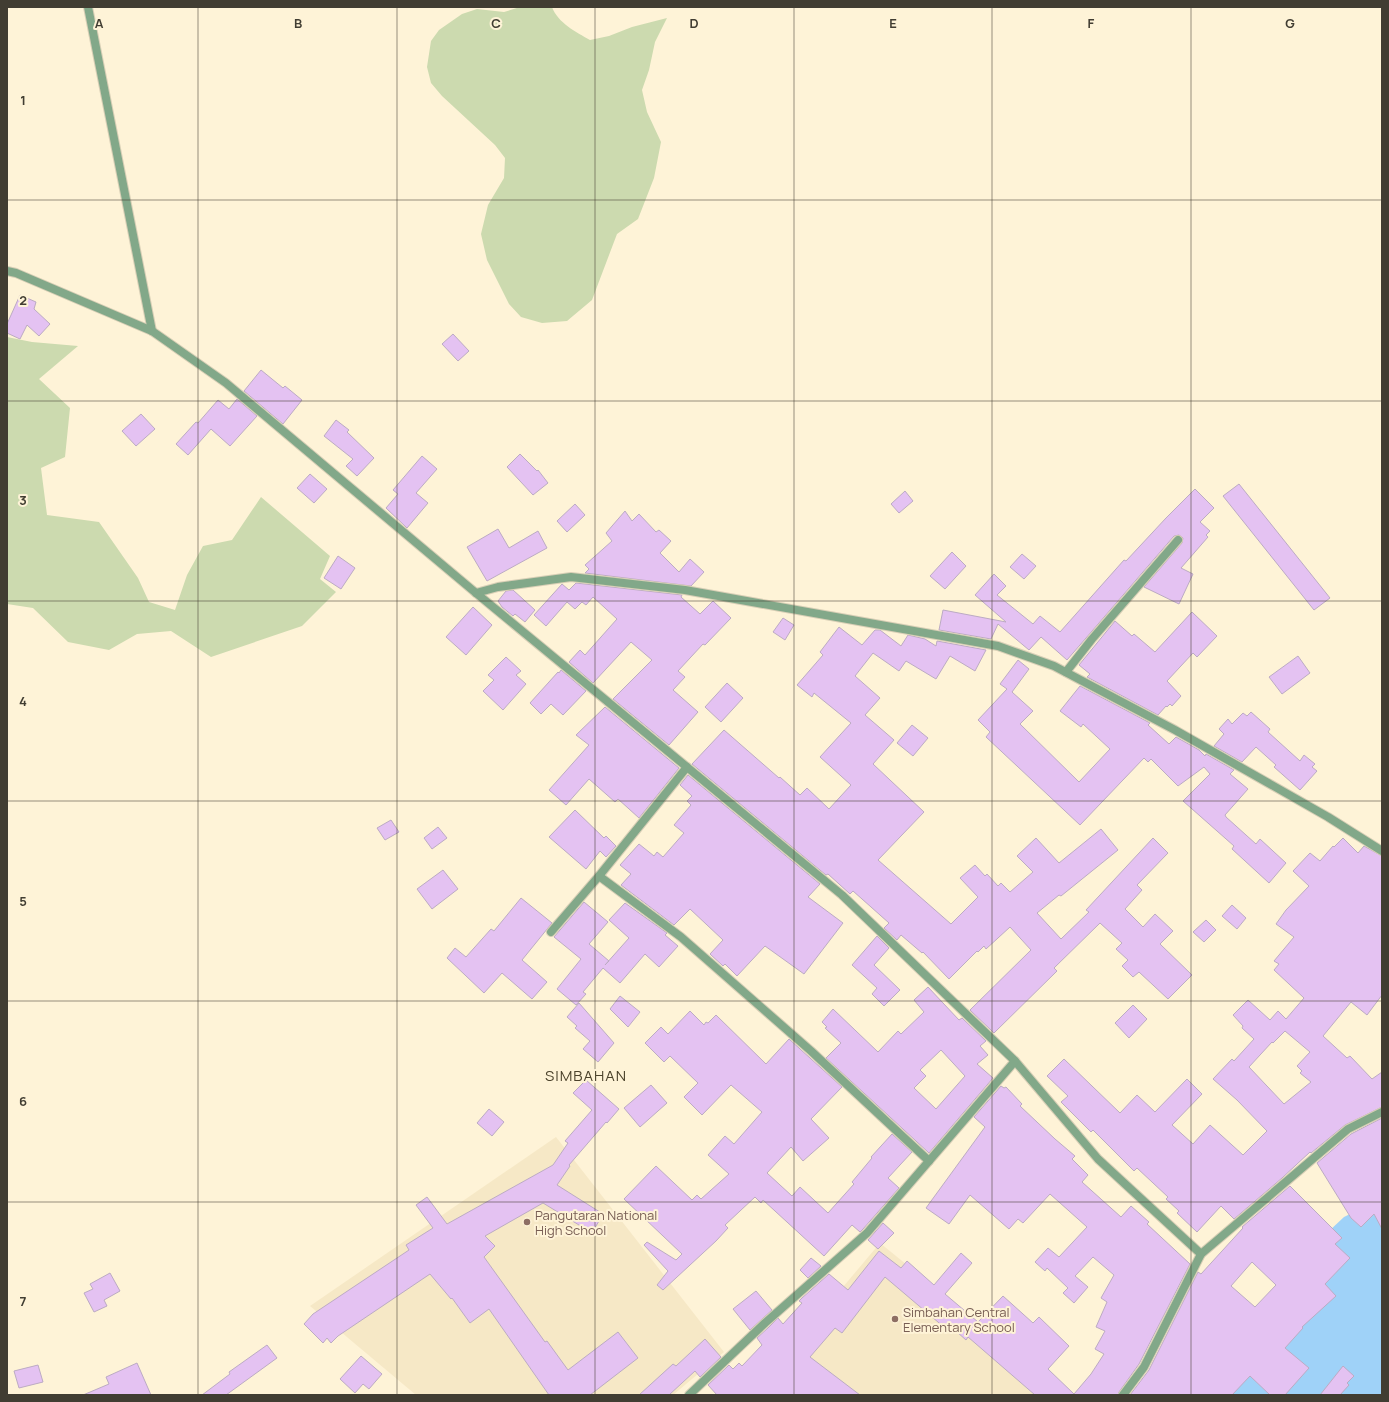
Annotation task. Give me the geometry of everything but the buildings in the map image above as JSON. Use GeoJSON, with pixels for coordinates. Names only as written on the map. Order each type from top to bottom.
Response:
{"type":"FeatureCollection","features":[{"type":"Feature","properties":{"kind":"street"},"geometry":{"type":"LineString","coordinates":[[88,7],[152,331]]}},
{"type":"Feature","properties":{"kind":"street"},"geometry":{"type":"LineString","coordinates":[[7,271],[16,273],[152,331],[226,383],[476,593],[842,895],[1015,1061],[1098,1159],[1201,1254]]}},
{"type":"Feature","properties":{"kind":"street"},"geometry":{"type":"LineString","coordinates":[[1066,672],[1092,639],[1178,540]]}},
{"type":"Feature","properties":{"kind":"street"},"geometry":{"type":"LineString","coordinates":[[476,593],[498,587],[571,576],[686,590],[998,646],[1054,666],[1175,730],[1328,817],[1382,851]]}},
{"type":"Feature","properties":{"kind":"street"},"geometry":{"type":"LineString","coordinates":[[551,932],[688,767]]}},
{"type":"Feature","properties":{"kind":"street"},"geometry":{"type":"LineString","coordinates":[[599,876],[680,937],[811,1051],[929,1161]]}},
{"type":"Feature","properties":{"kind":"street"},"geometry":{"type":"LineString","coordinates":[[688,1395],[765,1323],[867,1233],[1015,1061]]}},
{"type":"Feature","properties":{"kind":"street"},"geometry":{"type":"LineString","coordinates":[[1123,1395],[1144,1367],[1201,1254],[1348,1129],[1382,1112]]}},
{"type":"Feature","properties":{"kind":"shaded area","name":"Pangutaran National High School"},"geometry":{"type":"Polygon","coordinates":[[[556,1137],[724,1352],[673,1395],[416,1395],[310,1306],[556,1137]]]}},
{"type":"Feature","properties":{"kind":"shaded area","name":"Simbahan Central Elementary School"},"geometry":{"type":"Polygon","coordinates":[[[880,1243],[1067,1395],[752,1395],[880,1243]]]}},
{"type":"Feature","properties":{"kind":"green space"},"geometry":{"type":"Polygon","coordinates":[[[520,7],[552,7],[558,18],[573,30],[590,40],[609,36],[632,27],[667,18],[655,42],[649,70],[642,90],[647,112],[661,142],[654,178],[638,219],[617,234],[592,300],[567,321],[542,323],[521,317],[509,304],[487,260],[481,234],[488,205],[504,178],[505,158],[495,145],[442,96],[431,83],[427,67],[431,41],[439,30],[462,14],[477,9],[504,12],[520,7]]]}},
{"type":"Feature","properties":{"kind":"green space"},"geometry":{"type":"Polygon","coordinates":[[[7,337],[32,342],[78,346],[39,379],[70,408],[65,457],[41,468],[47,515],[99,522],[138,578],[149,602],[175,610],[187,575],[203,546],[232,540],[261,497],[330,556],[320,579],[336,592],[302,626],[211,657],[171,631],[137,634],[109,650],[68,642],[33,608],[7,604],[7,337]]]}},
{"type":"Feature","properties":{"kind":"water"},"geometry":{"type":"Polygon","coordinates":[[[1382,1198],[1382,1395],[1156,1395],[1236,1367],[1312,1247],[1344,1217],[1382,1198]]]}},
{"type":"Feature","properties":{"kind":"place","name":"Pangutaran National High School"},"geometry":{"type":"Point","coordinates":[527,1222]}},
{"type":"Feature","properties":{"kind":"place","name":"Simbahan Central Elementary School"},"geometry":{"type":"Point","coordinates":[895,1319]}},
{"type":"Feature","properties":{"kind":"district","name":"SIMBAHAN"},"geometry":{"type":"Point","coordinates":[586,1076]}}]}
